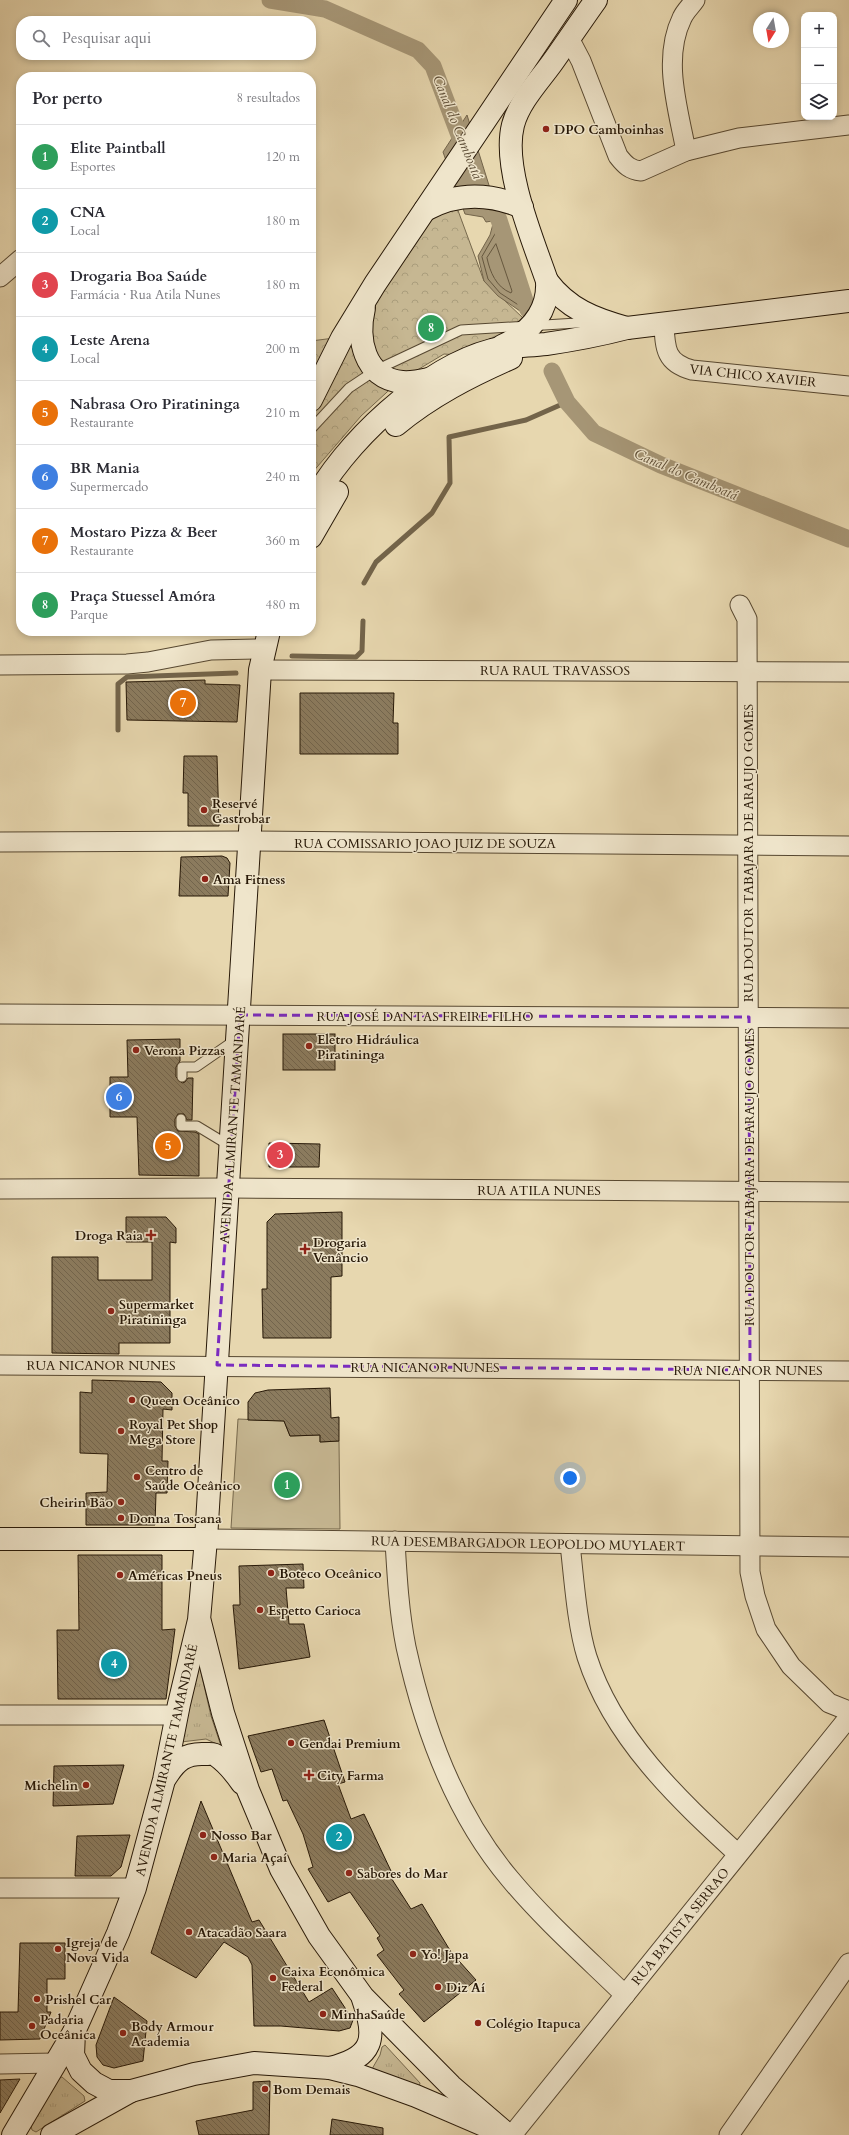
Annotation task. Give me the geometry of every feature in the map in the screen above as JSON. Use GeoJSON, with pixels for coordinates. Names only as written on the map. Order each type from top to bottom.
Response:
{"type":"FeatureCollection","features":[{"type":"Feature","properties":{"kind":"street"},"geometry":{"type":"LineString","coordinates":[[316,390],[331,358],[365,300],[566,0]]}},
{"type":"Feature","properties":{"kind":"street"},"geometry":{"type":"LineString","coordinates":[[596,0],[528,96],[513,124],[512,158],[516,204],[547,281],[555,293],[583,314],[603,322],[627,328]]}},
{"type":"Feature","properties":{"kind":"street"},"geometry":{"type":"LineString","coordinates":[[686,151],[674,83],[672,50],[683,17],[695,0]]}},
{"type":"Feature","properties":{"kind":"street"},"geometry":{"type":"LineString","coordinates":[[569,38],[581,61],[618,156],[626,166],[634,171],[641,171],[686,151],[740,138],[849,125]]}},
{"type":"Feature","properties":{"kind":"street"},"geometry":{"type":"LineString","coordinates":[[425,210],[453,198],[482,196],[516,204]]}},
{"type":"Feature","properties":{"kind":"street"},"geometry":{"type":"LineString","coordinates":[[0,277],[16,263]]}},
{"type":"Feature","properties":{"kind":"street"},"geometry":{"type":"LineString","coordinates":[[317,489],[373,425],[429,379],[461,362],[493,350],[521,335],[531,327],[544,307],[548,292],[547,281]]}},
{"type":"Feature","properties":{"kind":"street"},"geometry":{"type":"LineString","coordinates":[[365,300],[361,319],[361,341],[368,360],[376,370],[388,379],[398,382],[429,379]]}},
{"type":"Feature","properties":{"kind":"street"},"geometry":{"type":"LineString","coordinates":[[493,350],[593,337],[627,328],[664,325],[849,301]]}},
{"type":"Feature","properties":{"kind":"street","name":"VIA CHICO XAVIER"},"geometry":{"type":"LineString","coordinates":[[664,325],[666,347],[669,355],[674,362],[692,370],[849,386]]}},
{"type":"Feature","properties":{"kind":"street"},"geometry":{"type":"LineString","coordinates":[[316,528],[328,505],[350,473],[392,428],[425,403],[474,374],[548,344]]}},
{"type":"Feature","properties":{"kind":"street","name":"RUA DOUTOR TABAJARA DE ARAUJO GOMES"},"geometry":{"type":"LineString","coordinates":[[740,605],[747,619],[750,1572],[755,1596],[766,1629],[791,1666],[828,1703],[849,1711]]}},
{"type":"Feature","properties":{"kind":"street"},"geometry":{"type":"LineString","coordinates":[[262,648],[272,636]]}},
{"type":"Feature","properties":{"kind":"street","name":"RUA RAUL TRAVASSOS"},"geometry":{"type":"LineString","coordinates":[[0,666],[127,664],[148,662],[211,650],[262,648],[747,670],[849,672]]}},
{"type":"Feature","properties":{"kind":"street","name":"AVENIDA ALMIRANTE TAMANDARÉ"},"geometry":{"type":"LineString","coordinates":[[14,2135],[74,2032],[115,1940],[135,1888],[164,1780],[199,1620],[206,1539],[240,1015],[249,842],[262,648]]}},
{"type":"Feature","properties":{"kind":"street","name":"RUA COMISSARIO JOAO JUIZ DE SOUZA"},"geometry":{"type":"LineString","coordinates":[[0,842],[849,846]]}},
{"type":"Feature","properties":{"kind":"street","name":"RUA JOSÉ DANTAS FREIRE FILHO"},"geometry":{"type":"LineString","coordinates":[[0,1014],[849,1018]]}},
{"type":"Feature","properties":{"kind":"street"},"geometry":{"type":"LineString","coordinates":[[0,1189],[228,1188]]}},
{"type":"Feature","properties":{"kind":"street","name":"RUA ATILA NUNES"},"geometry":{"type":"LineString","coordinates":[[228,1188],[849,1192]]}},
{"type":"Feature","properties":{"kind":"street","name":"RUA NICANOR NUNES"},"geometry":{"type":"LineString","coordinates":[[0,1365],[849,1371]]}},
{"type":"Feature","properties":{"kind":"street"},"geometry":{"type":"LineString","coordinates":[[0,1539],[206,1539]]}},
{"type":"Feature","properties":{"kind":"street","name":"RUA DESEMBARGADOR LEOPOLDO MUYLAERT"},"geometry":{"type":"LineString","coordinates":[[206,1539],[849,1547]]}},
{"type":"Feature","properties":{"kind":"street"},"geometry":{"type":"LineString","coordinates":[[395,1542],[398,1593],[406,1646],[424,1710],[442,1763],[458,1799],[481,1841],[510,1879],[539,1911],[625,1995]]}},
{"type":"Feature","properties":{"kind":"street"},"geometry":{"type":"LineString","coordinates":[[570,1544],[577,1602],[587,1657],[604,1698],[628,1738],[655,1770],[697,1816],[738,1854]]}},
{"type":"Feature","properties":{"kind":"street","name":"AVENIDA ALMIRANTE TAMANDARÉ"},"geometry":{"type":"LineString","coordinates":[[199,1620],[223,1712],[248,1790]]}},
{"type":"Feature","properties":{"kind":"street"},"geometry":{"type":"LineString","coordinates":[[0,1715],[177,1715]]}},
{"type":"Feature","properties":{"kind":"street","name":"RUA BATISTA SERRAO"},"geometry":{"type":"LineString","coordinates":[[512,2135],[849,1717]]}},
{"type":"Feature","properties":{"kind":"street"},"geometry":{"type":"LineString","coordinates":[[164,1780],[172,1766],[183,1756],[196,1753],[215,1754],[229,1766],[248,1790],[281,1869],[319,1936],[363,1997],[451,2086],[507,2135]]}},
{"type":"Feature","properties":{"kind":"street"},"geometry":{"type":"LineString","coordinates":[[0,1888],[135,1888]]}},
{"type":"Feature","properties":{"kind":"street"},"geometry":{"type":"LineString","coordinates":[[729,2135],[849,1963]]}},
{"type":"Feature","properties":{"kind":"street"},"geometry":{"type":"LineString","coordinates":[[330,2068],[350,2063],[365,2051],[370,2041],[370,2017],[363,1997]]}},
{"type":"Feature","properties":{"kind":"street"},"geometry":{"type":"LineString","coordinates":[[74,2032],[73,2055],[81,2071],[94,2083],[109,2091],[131,2091]]}},
{"type":"Feature","properties":{"kind":"street"},"geometry":{"type":"LineString","coordinates":[[52,2135],[131,2091],[166,2081],[238,2065],[254,2063],[330,2068],[369,2078],[397,2088],[507,2135]]}},
{"type":"Feature","properties":{"kind":"street"},"geometry":{"type":"LineString","coordinates":[[0,2064],[55,2064]]}},
{"type":"Feature","properties":{"kind":"lane"},"geometry":{"type":"LineString","coordinates":[[316,424],[349,388],[376,370],[461,330],[603,322]]}},
{"type":"Feature","properties":{"kind":"lane"},"geometry":{"type":"LineString","coordinates":[[182,1078],[182,1067],[196,1067],[238,1038]]}},
{"type":"Feature","properties":{"kind":"lane"},"geometry":{"type":"LineString","coordinates":[[181,1119],[181,1126],[197,1126],[231,1147]]}},
{"type":"Feature","properties":{"kind":"highlighted area"},"geometry":{"type":"Polygon","coordinates":[[[240,1015],[749,1017],[750,1370],[217,1365],[240,1015]]]}},
{"type":"Feature","properties":{"kind":"green space"},"geometry":{"type":"Polygon","coordinates":[[[446,178],[484,281],[523,318],[522,322],[505,335],[458,355],[444,354],[399,381],[361,416],[316,468],[316,340],[342,337],[446,178]]]}},
{"type":"Feature","properties":{"kind":"green space"},"geometry":{"type":"Polygon","coordinates":[[[238,1419],[284,1421],[290,1436],[320,1435],[320,1442],[339,1441],[340,1529],[231,1528],[238,1419]]]}},
{"type":"Feature","properties":{"kind":"green space"},"geometry":{"type":"Polygon","coordinates":[[[197,1655],[211,1716],[221,1746],[206,1739],[181,1742],[197,1655]]]}},
{"type":"Feature","properties":{"kind":"green space"},"geometry":{"type":"Polygon","coordinates":[[[385,2045],[420,2083],[419,2087],[372,2069],[380,2055],[382,2047],[385,2045]]]}},
{"type":"Feature","properties":{"kind":"green space"},"geometry":{"type":"Polygon","coordinates":[[[62,2077],[84,2096],[85,2101],[36,2132],[32,2130],[31,2126],[57,2078],[62,2077]]]}},
{"type":"Feature","properties":{"kind":"water"},"geometry":{"type":"Polygon","coordinates":[[[467,115],[528,310],[520,311],[498,296],[484,281],[478,256],[490,235],[493,224],[492,221],[486,222],[483,217],[465,214],[443,152],[467,115]]]}},
{"type":"Feature","properties":{"kind":"building"},"geometry":{"type":"Polygon","coordinates":[[[205,680],[205,684],[240,685],[237,722],[127,720],[126,682],[205,680]]]}},
{"type":"Feature","properties":{"kind":"building"},"geometry":{"type":"Polygon","coordinates":[[[300,693],[394,693],[393,723],[398,723],[398,754],[300,754],[300,693]]]}},
{"type":"Feature","properties":{"kind":"building"},"geometry":{"type":"Polygon","coordinates":[[[184,756],[217,756],[219,826],[188,826],[188,793],[183,793],[184,756]]]}},
{"type":"Feature","properties":{"kind":"building","name":"Ama Fitness"},"geometry":{"type":"Polygon","coordinates":[[[222,856],[227,858],[230,863],[228,896],[179,896],[181,857],[222,856]]]}},
{"type":"Feature","properties":{"kind":"building","name":"Eletro Hidráulica Piratininga"},"geometry":{"type":"Polygon","coordinates":[[[283,1034],[335,1034],[335,1070],[283,1070],[283,1034]]]}},
{"type":"Feature","properties":{"kind":"building"},"geometry":{"type":"Polygon","coordinates":[[[180,1039],[180,1061],[176,1067],[176,1077],[182,1083],[188,1078],[193,1078],[192,1120],[187,1120],[184,1114],[178,1114],[175,1119],[175,1126],[178,1131],[195,1132],[199,1134],[199,1176],[139,1175],[137,1117],[110,1117],[110,1077],[128,1077],[127,1040],[180,1039]]]}},
{"type":"Feature","properties":{"kind":"building"},"geometry":{"type":"Polygon","coordinates":[[[269,1143],[320,1144],[319,1167],[269,1167],[269,1143]]]}},
{"type":"Feature","properties":{"kind":"building"},"geometry":{"type":"Polygon","coordinates":[[[342,1212],[342,1276],[331,1277],[331,1338],[263,1338],[262,1289],[267,1289],[267,1222],[275,1214],[342,1212]]]}},
{"type":"Feature","properties":{"kind":"building","name":"Supermarket Piratininga"},"geometry":{"type":"Polygon","coordinates":[[[126,1217],[166,1217],[176,1228],[176,1243],[170,1242],[170,1343],[119,1343],[119,1354],[52,1353],[52,1257],[98,1257],[98,1280],[152,1280],[152,1242],[126,1242],[126,1217]]]}},
{"type":"Feature","properties":{"kind":"building"},"geometry":{"type":"Polygon","coordinates":[[[92,1380],[161,1382],[172,1393],[172,1410],[163,1409],[162,1461],[168,1461],[167,1493],[156,1493],[155,1525],[86,1525],[86,1493],[107,1492],[108,1454],[80,1453],[80,1392],[92,1393],[92,1380]]]}},
{"type":"Feature","properties":{"kind":"building"},"geometry":{"type":"Polygon","coordinates":[[[330,1388],[331,1418],[339,1417],[339,1441],[320,1442],[320,1435],[290,1436],[284,1421],[248,1420],[248,1402],[255,1393],[268,1390],[330,1388]]]}},
{"type":"Feature","properties":{"kind":"building"},"geometry":{"type":"Polygon","coordinates":[[[78,1555],[162,1555],[162,1630],[175,1629],[166,1699],[58,1699],[57,1630],[79,1630],[78,1555]]]}},
{"type":"Feature","properties":{"kind":"building"},"geometry":{"type":"Polygon","coordinates":[[[303,1564],[304,1588],[286,1588],[289,1624],[304,1624],[310,1657],[239,1669],[233,1605],[240,1605],[239,1566],[303,1564]]]}},
{"type":"Feature","properties":{"kind":"building"},"geometry":{"type":"Polygon","coordinates":[[[324,1720],[345,1782],[338,1784],[351,1819],[364,1814],[391,1871],[388,1873],[411,1909],[422,1904],[451,1952],[476,1980],[424,2022],[399,1994],[404,1990],[377,1955],[384,1950],[377,1938],[380,1936],[350,1892],[328,1902],[308,1869],[313,1867],[303,1834],[287,1800],[283,1801],[272,1769],[261,1772],[248,1736],[324,1720]]]}},
{"type":"Feature","properties":{"kind":"building","name":"Michelin"},"geometry":{"type":"Polygon","coordinates":[[[124,1765],[113,1804],[53,1806],[54,1766],[124,1765]]]}},
{"type":"Feature","properties":{"kind":"building"},"geometry":{"type":"Polygon","coordinates":[[[201,1801],[252,1922],[259,1920],[309,2002],[332,1988],[353,2020],[350,2028],[339,2031],[281,2026],[254,2026],[252,1965],[248,1957],[224,1942],[196,1978],[151,1953],[201,1801]]]}},
{"type":"Feature","properties":{"kind":"building"},"geometry":{"type":"Polygon","coordinates":[[[130,1835],[121,1867],[111,1876],[75,1876],[77,1836],[130,1835]]]}},
{"type":"Feature","properties":{"kind":"building"},"geometry":{"type":"Polygon","coordinates":[[[20,1943],[65,1943],[65,1979],[47,1979],[47,2012],[51,2012],[40,2039],[0,2040],[0,2012],[18,2012],[20,1943]]]}},
{"type":"Feature","properties":{"kind":"building","name":"Body Armour Academia"},"geometry":{"type":"Polygon","coordinates":[[[114,1997],[147,2021],[143,2061],[114,2068],[103,2065],[97,2057],[96,2045],[114,1997]]]}},
{"type":"Feature","properties":{"kind":"building"},"geometry":{"type":"Polygon","coordinates":[[[20,2079],[0,2113],[0,2080],[20,2079]]]}},
{"type":"Feature","properties":{"kind":"building"},"geometry":{"type":"Polygon","coordinates":[[[270,2081],[269,2135],[199,2135],[196,2121],[253,2110],[253,2082],[270,2081]]]}},
{"type":"Feature","properties":{"kind":"building"},"geometry":{"type":"Polygon","coordinates":[[[332,2119],[383,2128],[383,2135],[330,2135],[332,2119]]]}},
{"type":"Feature","properties":{"kind":"waterway","name":"Canal do Camboatá"},"geometry":{"type":"LineString","coordinates":[[270,0],[325,9],[418,50],[433,66],[465,151]]}},
{"type":"Feature","properties":{"kind":"waterway","name":"Canal do Camboatá"},"geometry":{"type":"LineString","coordinates":[[489,199],[499,220],[528,310]]}},
{"type":"Feature","properties":{"kind":"waterway","name":"Canal do Camboatá"},"geometry":{"type":"LineString","coordinates":[[552,371],[567,402],[594,433],[661,465],[849,539]]}},
{"type":"Feature","properties":{"kind":"waterway"},"geometry":{"type":"LineString","coordinates":[[364,583],[376,562],[432,513],[450,483],[449,437],[526,420],[567,402]]}},
{"type":"Feature","properties":{"kind":"waterway"},"geometry":{"type":"LineString","coordinates":[[292,656],[356,657],[362,651],[363,621]]}},
{"type":"Feature","properties":{"kind":"waterway"},"geometry":{"type":"LineString","coordinates":[[118,730],[118,684],[127,677],[236,673]]}},
{"type":"Feature","properties":{"kind":"place","name":"DPO Camboinhas"},"geometry":{"type":"Point","coordinates":[546,129]}},
{"type":"Feature","properties":{"kind":"place","name":"Praça Stuessel Amóra"},"geometry":{"type":"Point","coordinates":[431,328]}},
{"type":"Feature","properties":{"kind":"place","name":"Mostaro Pizza & Beer"},"geometry":{"type":"Point","coordinates":[183,703]}},
{"type":"Feature","properties":{"kind":"place","name":"Reservé Gastrobar"},"geometry":{"type":"Point","coordinates":[204,810]}},
{"type":"Feature","properties":{"kind":"place","name":"Ama Fitness"},"geometry":{"type":"Point","coordinates":[205,879]}},
{"type":"Feature","properties":{"kind":"place","name":"Eletro Hidráulica Piratininga"},"geometry":{"type":"Point","coordinates":[309,1046]}},
{"type":"Feature","properties":{"kind":"place","name":"Verona Pizzas"},"geometry":{"type":"Point","coordinates":[136,1050]}},
{"type":"Feature","properties":{"kind":"place","name":"BR Mania"},"geometry":{"type":"Point","coordinates":[119,1097]}},
{"type":"Feature","properties":{"kind":"place","name":"Nabrasa Oro Piratininga"},"geometry":{"type":"Point","coordinates":[168,1146]}},
{"type":"Feature","properties":{"kind":"place","name":"Drogaria Boa Saúde"},"geometry":{"type":"Point","coordinates":[280,1155]}},
{"type":"Feature","properties":{"kind":"place","name":"Droga Raia"},"geometry":{"type":"Point","coordinates":[151,1235]}},
{"type":"Feature","properties":{"kind":"place","name":"Drogaria Venâncio"},"geometry":{"type":"Point","coordinates":[305,1249]}},
{"type":"Feature","properties":{"kind":"place","name":"Supermarket Piratininga"},"geometry":{"type":"Point","coordinates":[111,1311]}},
{"type":"Feature","properties":{"kind":"place","name":"Queen Oceânico"},"geometry":{"type":"Point","coordinates":[132,1400]}},
{"type":"Feature","properties":{"kind":"place","name":"Royal Pet Shop Mega Store"},"geometry":{"type":"Point","coordinates":[121,1431]}},
{"type":"Feature","properties":{"kind":"place","name":"Centro de Saúde Oceânico"},"geometry":{"type":"Point","coordinates":[137,1477]}},
{"type":"Feature","properties":{"kind":"place","name":"Elite Paintball"},"geometry":{"type":"Point","coordinates":[287,1485]}},
{"type":"Feature","properties":{"kind":"place","name":"Cheirin Bão"},"geometry":{"type":"Point","coordinates":[121,1502]}},
{"type":"Feature","properties":{"kind":"place","name":"Donna Toscana"},"geometry":{"type":"Point","coordinates":[121,1518]}},
{"type":"Feature","properties":{"kind":"place","name":"Boteco Oceânico"},"geometry":{"type":"Point","coordinates":[271,1573]}},
{"type":"Feature","properties":{"kind":"place","name":"Américas Pneus"},"geometry":{"type":"Point","coordinates":[120,1575]}},
{"type":"Feature","properties":{"kind":"place","name":"Espetto Carioca"},"geometry":{"type":"Point","coordinates":[260,1610]}},
{"type":"Feature","properties":{"kind":"place","name":"Leste Arena"},"geometry":{"type":"Point","coordinates":[114,1664]}},
{"type":"Feature","properties":{"kind":"place","name":"Gendai Premium"},"geometry":{"type":"Point","coordinates":[291,1743]}},
{"type":"Feature","properties":{"kind":"place","name":"City Farma"},"geometry":{"type":"Point","coordinates":[309,1775]}},
{"type":"Feature","properties":{"kind":"place","name":"Michelin"},"geometry":{"type":"Point","coordinates":[86,1785]}},
{"type":"Feature","properties":{"kind":"place","name":"Nosso Bar"},"geometry":{"type":"Point","coordinates":[203,1835]}},
{"type":"Feature","properties":{"kind":"place","name":"CNA"},"geometry":{"type":"Point","coordinates":[339,1837]}},
{"type":"Feature","properties":{"kind":"place","name":"Maria Açaí"},"geometry":{"type":"Point","coordinates":[214,1857]}},
{"type":"Feature","properties":{"kind":"place","name":"Sabores do Mar"},"geometry":{"type":"Point","coordinates":[349,1873]}},
{"type":"Feature","properties":{"kind":"place","name":"Atacadão Saara"},"geometry":{"type":"Point","coordinates":[189,1932]}},
{"type":"Feature","properties":{"kind":"place","name":"Igreja de Nova Vida"},"geometry":{"type":"Point","coordinates":[58,1949]}},
{"type":"Feature","properties":{"kind":"place","name":"Yo! Japa"},"geometry":{"type":"Point","coordinates":[413,1954]}},
{"type":"Feature","properties":{"kind":"place","name":"Caixa Econômica Federal"},"geometry":{"type":"Point","coordinates":[273,1978]}},
{"type":"Feature","properties":{"kind":"place","name":"Diz Aí"},"geometry":{"type":"Point","coordinates":[438,1987]}},
{"type":"Feature","properties":{"kind":"place","name":"Prishel Car"},"geometry":{"type":"Point","coordinates":[37,1999]}},
{"type":"Feature","properties":{"kind":"place","name":"MinhaSaúde"},"geometry":{"type":"Point","coordinates":[323,2014]}},
{"type":"Feature","properties":{"kind":"place","name":"Colégio Itapuca"},"geometry":{"type":"Point","coordinates":[478,2023]}},
{"type":"Feature","properties":{"kind":"place","name":"Padaria Oceânica"},"geometry":{"type":"Point","coordinates":[32,2026]}},
{"type":"Feature","properties":{"kind":"place","name":"Body Armour Academia"},"geometry":{"type":"Point","coordinates":[123,2033]}},
{"type":"Feature","properties":{"kind":"place","name":"Bom Demais"},"geometry":{"type":"Point","coordinates":[265,2089]}}]}
